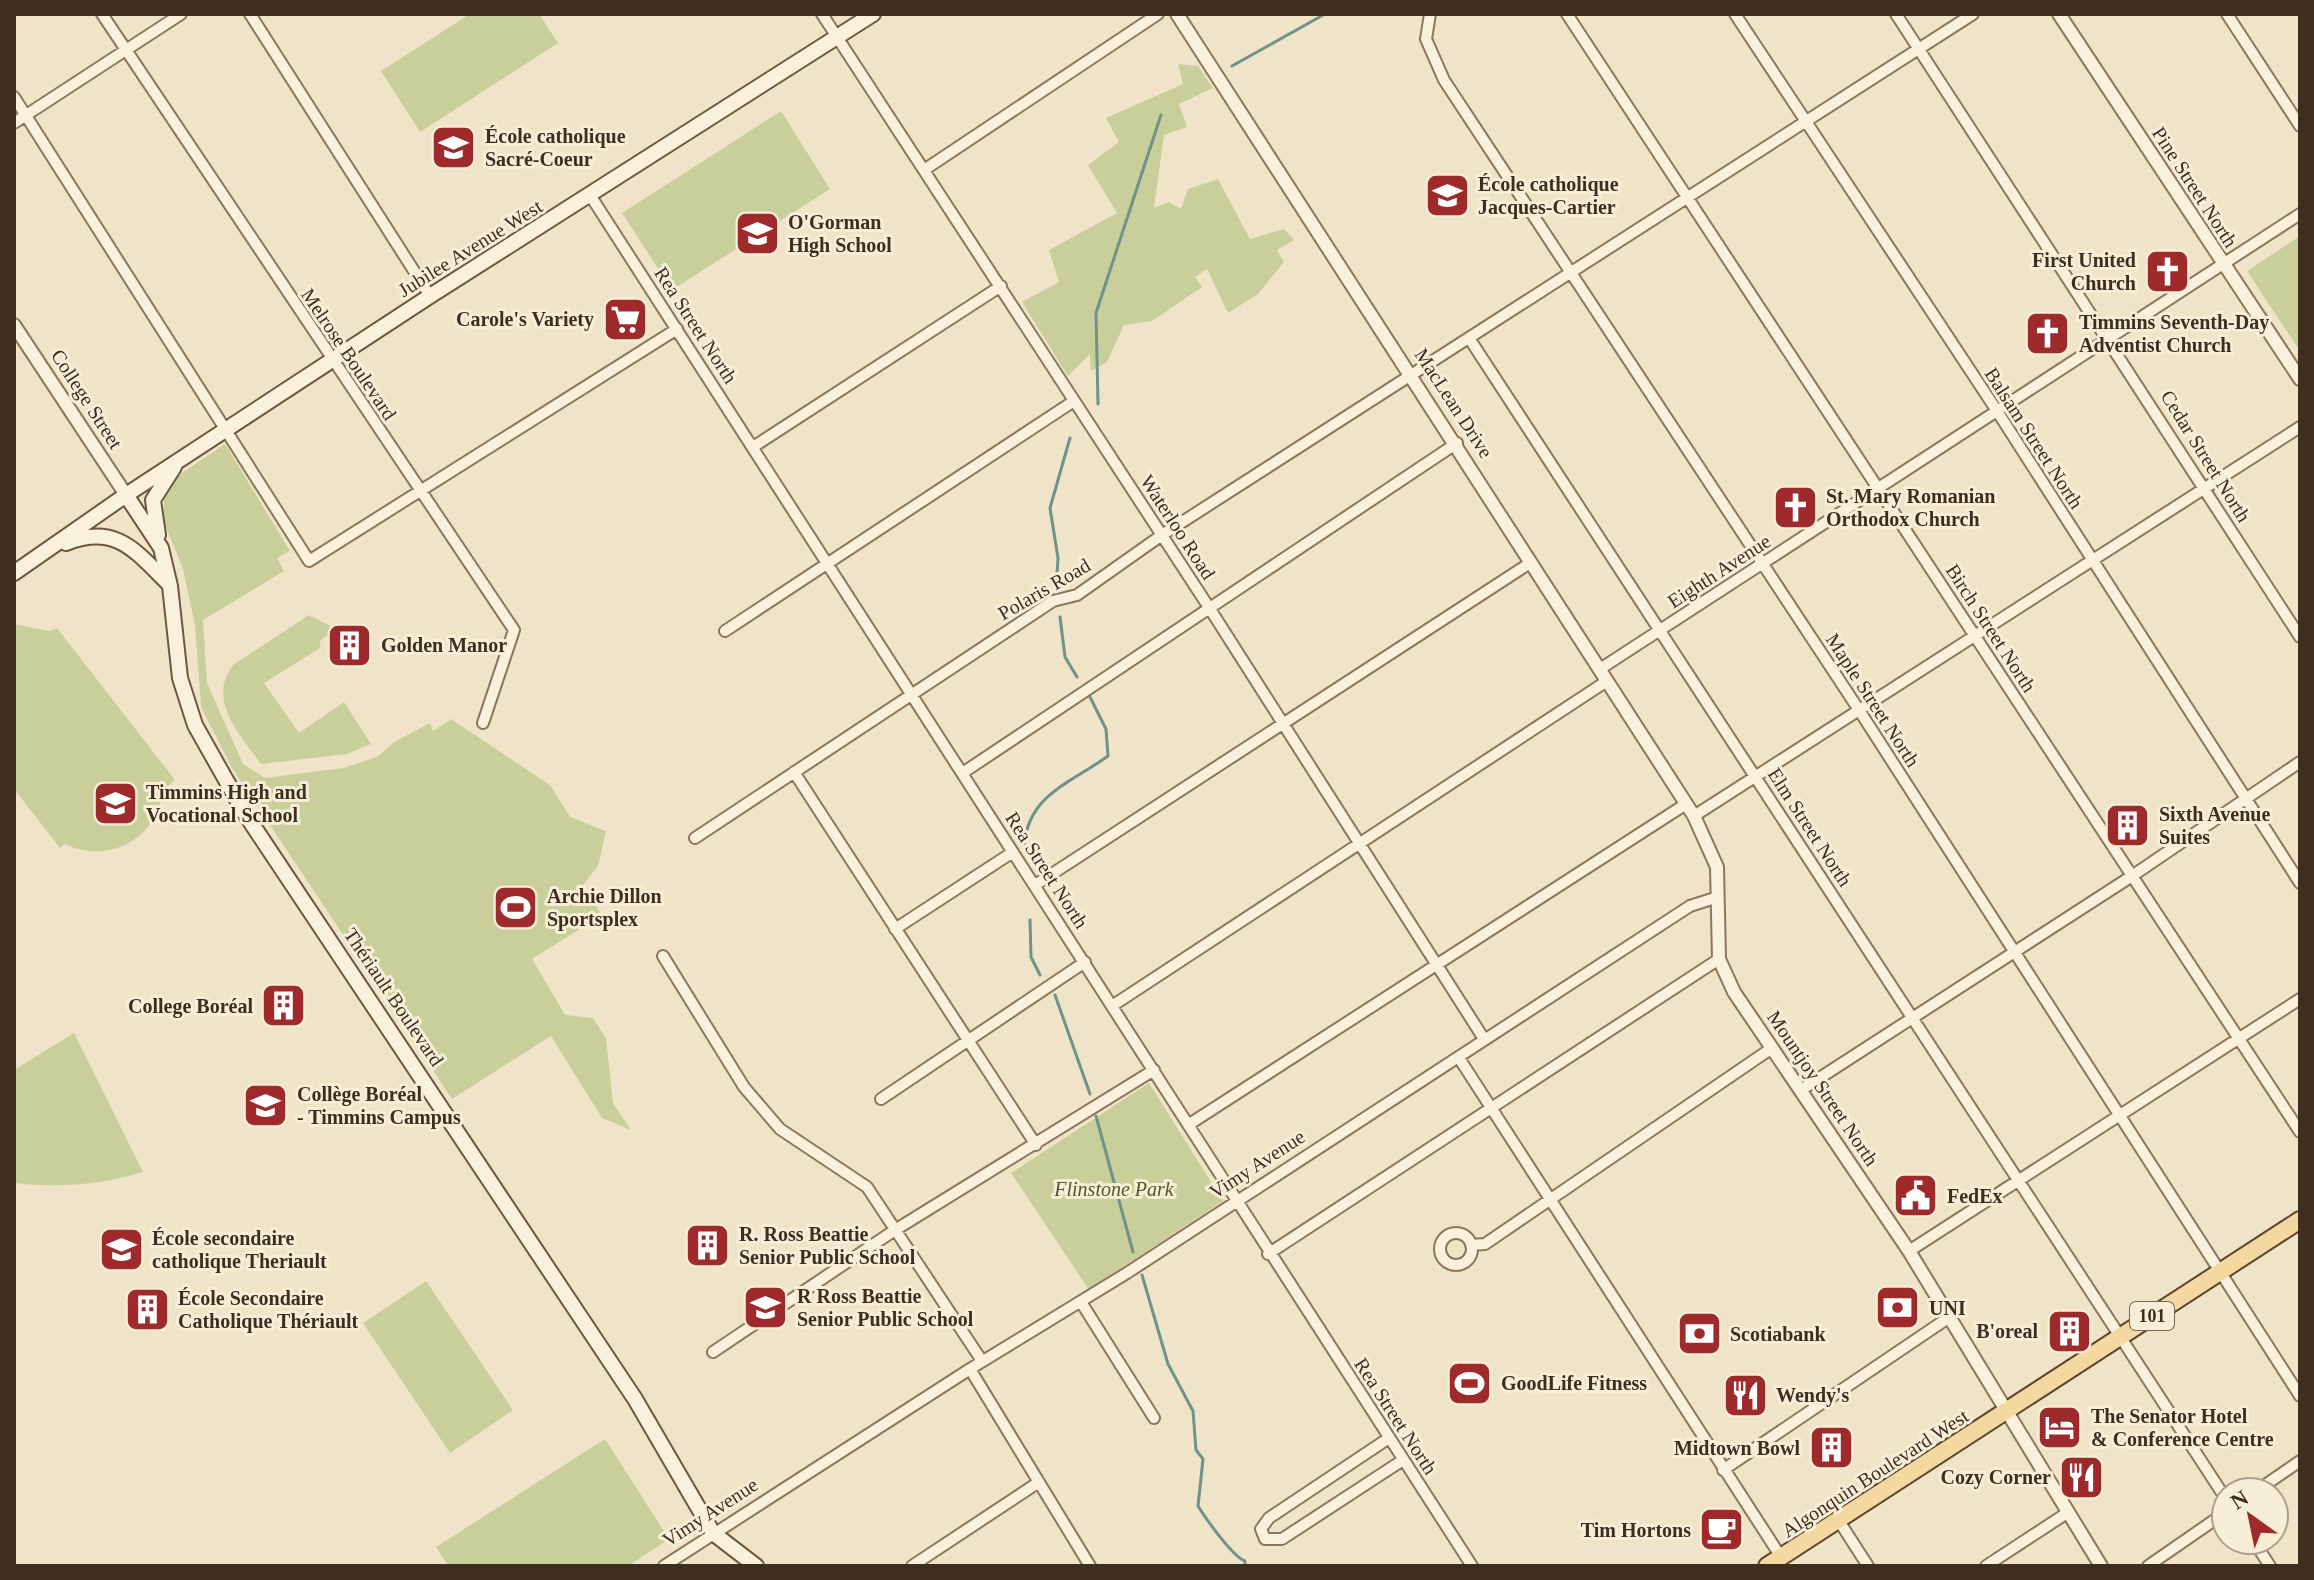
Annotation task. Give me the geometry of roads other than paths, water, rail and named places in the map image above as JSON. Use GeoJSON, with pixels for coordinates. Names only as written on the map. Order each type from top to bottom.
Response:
{"type":"FeatureCollection","features":[{"type":"Feature","properties":{"kind":"main road","name":"Jubilee Avenue West"},"geometry":{"type":"LineString","coordinates":[[50,550],[126,495],[430,296],[873,14]]}},
{"type":"Feature","properties":{"kind":"main road"},"geometry":{"type":"LineString","coordinates":[[161,548],[153,516],[153,500],[182,458]]}},
{"type":"Feature","properties":{"kind":"main road","name":"Thériault Boulevard"},"geometry":{"type":"LineString","coordinates":[[126,495],[161,548],[170,586],[180,678],[195,725],[237,799],[635,1399],[713,1533],[756,1566]]}},
{"type":"Feature","properties":{"kind":"main road"},"geometry":{"type":"LineString","coordinates":[[14,573],[50,550],[86,537],[117,538],[170,586]]}},
{"type":"Feature","properties":{"kind":"main road","name":"101"},"geometry":{"type":"LineString","coordinates":[[2006,1413],[2300,1220]]}},
{"type":"Feature","properties":{"kind":"main road","name":"Algonquin Boulevard West"},"geometry":{"type":"LineString","coordinates":[[1767,1566],[2006,1413]]}},
{"type":"Feature","properties":{"kind":"street","name":"Melrose Boulevard"},"geometry":{"type":"LineString","coordinates":[[102,14],[514,630],[483,723]]}},
{"type":"Feature","properties":{"kind":"street"},"geometry":{"type":"LineString","coordinates":[[14,123],[181,14]]}},
{"type":"Feature","properties":{"kind":"street"},"geometry":{"type":"LineString","coordinates":[[250,14],[430,296]]}},
{"type":"Feature","properties":{"kind":"street","name":"Waterloo Road"},"geometry":{"type":"LineString","coordinates":[[822,14],[1210,609],[1484,1039]]}},
{"type":"Feature","properties":{"kind":"street"},"geometry":{"type":"LineString","coordinates":[[924,170],[1158,14]]}},
{"type":"Feature","properties":{"kind":"street","name":"MacLean Drive"},"geometry":{"type":"LineString","coordinates":[[1177,14],[1457,443],[1530,563],[1694,816]]}},
{"type":"Feature","properties":{"kind":"street","name":"Maple Street North"},"geometry":{"type":"LineString","coordinates":[[1430,14],[1426,39],[1444,80],[1859,710],[2300,1396]]}},
{"type":"Feature","properties":{"kind":"street","name":"Birch Street North"},"geometry":{"type":"LineString","coordinates":[[1567,14],[2300,1132]]}},
{"type":"Feature","properties":{"kind":"street","name":"Balsam Street North"},"geometry":{"type":"LineString","coordinates":[[1735,14],[1997,411],[2300,883]]}},
{"type":"Feature","properties":{"kind":"street","name":"Cedar Street North"},"geometry":{"type":"LineString","coordinates":[[1896,14],[2110,338],[2300,637]]}},
{"type":"Feature","properties":{"kind":"street","name":"Polaris Road"},"geometry":{"type":"LineString","coordinates":[[695,838],[1053,601],[1077,595],[1162,535],[1973,14]]}},
{"type":"Feature","properties":{"kind":"street","name":"Pine Street North"},"geometry":{"type":"LineString","coordinates":[[2059,14],[2300,379]]}},
{"type":"Feature","properties":{"kind":"street"},"geometry":{"type":"LineString","coordinates":[[2227,14],[2300,126]]}},
{"type":"Feature","properties":{"kind":"street"},"geometry":{"type":"LineString","coordinates":[[14,97],[309,561],[418,489],[677,329]]}},
{"type":"Feature","properties":{"kind":"street","name":"Rea Street North"},"geometry":{"type":"LineString","coordinates":[[590,195],[964,772],[1268,1254],[1472,1566]]}},
{"type":"Feature","properties":{"kind":"street","name":"Eighth Avenue"},"geometry":{"type":"LineString","coordinates":[[1600,669],[2300,214]]}},
{"type":"Feature","properties":{"kind":"street"},"geometry":{"type":"LineString","coordinates":[[753,447],[1001,286]]}},
{"type":"Feature","properties":{"kind":"street","name":"College Street"},"geometry":{"type":"LineString","coordinates":[[14,325],[126,495]]}},
{"type":"Feature","properties":{"kind":"street","name":"Elm Street North"},"geometry":{"type":"LineString","coordinates":[[1469,338],[2211,1476]]}},
{"type":"Feature","properties":{"kind":"street"},"geometry":{"type":"LineString","coordinates":[[725,631],[1074,401]]}},
{"type":"Feature","properties":{"kind":"street"},"geometry":{"type":"LineString","coordinates":[[1718,897],[1717,867],[1694,816],[2300,427]]}},
{"type":"Feature","properties":{"kind":"street"},"geometry":{"type":"LineString","coordinates":[[964,772],[1457,443]]}},
{"type":"Feature","properties":{"kind":"street"},"geometry":{"type":"LineString","coordinates":[[1035,885],[1530,563]]}},
{"type":"Feature","properties":{"kind":"street"},"geometry":{"type":"LineString","coordinates":[[1112,1006],[1607,681]]}},
{"type":"Feature","properties":{"kind":"street"},"geometry":{"type":"LineString","coordinates":[[1801,1090],[2132,876],[2300,762]]}},
{"type":"Feature","properties":{"kind":"street"},"geometry":{"type":"LineString","coordinates":[[794,772],[1036,1145]]}},
{"type":"Feature","properties":{"kind":"street"},"geometry":{"type":"LineString","coordinates":[[1188,1125],[1686,804]]}},
{"type":"Feature","properties":{"kind":"street"},"geometry":{"type":"LineString","coordinates":[[895,929],[1013,852]]}},
{"type":"Feature","properties":{"kind":"street","name":"Vimy Avenue"},"geometry":{"type":"LineString","coordinates":[[664,1566],[982,1361],[1081,1302],[1690,906],[1718,897]]}},
{"type":"Feature","properties":{"kind":"street","name":"Mountjoy Street North"},"geometry":{"type":"LineString","coordinates":[[1718,897],[1719,959],[1734,992],[1951,1316],[2006,1413],[2101,1566]]}},
{"type":"Feature","properties":{"kind":"street"},"geometry":{"type":"LineString","coordinates":[[663,956],[744,1087],[780,1129],[867,1187],[982,1361]]}},
{"type":"Feature","properties":{"kind":"street"},"geometry":{"type":"LineString","coordinates":[[1268,1254],[1719,959]]}},
{"type":"Feature","properties":{"kind":"street"},"geometry":{"type":"LineString","coordinates":[[881,1099],[1085,962]]}},
{"type":"Feature","properties":{"kind":"street"},"geometry":{"type":"LineString","coordinates":[[1909,1251],[2300,999]]}},
{"type":"Feature","properties":{"kind":"street"},"geometry":{"type":"LineString","coordinates":[[1471,1245],[1485,1244],[1772,1048]]}},
{"type":"Feature","properties":{"kind":"street"},"geometry":{"type":"LineString","coordinates":[[1459,1058],[1490,1109],[1553,1199],[1781,1557]]}},
{"type":"Feature","properties":{"kind":"street"},"geometry":{"type":"LineString","coordinates":[[713,1352],[895,1230],[1154,1070]]}},
{"type":"Feature","properties":{"kind":"street"},"geometry":{"type":"LineString","coordinates":[[1081,1302],[1154,1418]]}},
{"type":"Feature","properties":{"kind":"street"},"geometry":{"type":"LineString","coordinates":[[1723,1470],[1951,1316]]}},
{"type":"Feature","properties":{"kind":"street"},"geometry":{"type":"LineString","coordinates":[[970,1369],[1090,1566]]}},
{"type":"Feature","properties":{"kind":"street"},"geometry":{"type":"LineString","coordinates":[[1389,1438],[1269,1518],[1261,1529],[1265,1539],[1282,1539],[1403,1460]]}},
{"type":"Feature","properties":{"kind":"street"},"geometry":{"type":"LineString","coordinates":[[2278,1476],[2300,1461]]}},
{"type":"Feature","properties":{"kind":"street"},"geometry":{"type":"LineString","coordinates":[[912,1566],[1039,1482]]}},
{"type":"Feature","properties":{"kind":"street"},"geometry":{"type":"LineString","coordinates":[[1986,1566],[2067,1513]]}},
{"type":"Feature","properties":{"kind":"street"},"geometry":{"type":"LineString","coordinates":[[1839,1521],[1868,1566]]}},
{"type":"Feature","properties":{"kind":"street"},"geometry":{"type":"LineString","coordinates":[[2148,1566],[2210,1523]]}},
{"type":"Feature","properties":{"kind":"waterway"},"geometry":{"type":"LineString","coordinates":[[1232,66],[1325,14]]}},
{"type":"Feature","properties":{"kind":"waterway"},"geometry":{"type":"LineString","coordinates":[[1098,404],[1096,313],[1161,115]]}},
{"type":"Feature","properties":{"kind":"waterway"},"geometry":{"type":"LineString","coordinates":[[1056,590],[1058,558],[1050,508],[1070,438]]}},
{"type":"Feature","properties":{"kind":"waterway"},"geometry":{"type":"LineString","coordinates":[[1060,617],[1065,657],[1077,677]]}},
{"type":"Feature","properties":{"kind":"waterway"},"geometry":{"type":"LineString","coordinates":[[1024,844],[1034,813],[1043,801],[1108,756],[1106,729],[1090,697]]}},
{"type":"Feature","properties":{"kind":"waterway"},"geometry":{"type":"LineString","coordinates":[[1030,920],[1031,957],[1040,975]]}},
{"type":"Feature","properties":{"kind":"waterway"},"geometry":{"type":"LineString","coordinates":[[1055,995],[1090,1094]]}},
{"type":"Feature","properties":{"kind":"waterway"},"geometry":{"type":"LineString","coordinates":[[1096,1116],[1133,1252]]}},
{"type":"Feature","properties":{"kind":"waterway"},"geometry":{"type":"LineString","coordinates":[[1142,1275],[1168,1364],[1193,1411],[1196,1450],[1203,1459],[1198,1506],[1227,1545],[1245,1561],[1245,1566]]}},
{"type":"Feature","properties":{"kind":"place","name":"École catholique Sacré-Coeur"},"geometry":{"type":"Point","coordinates":[454,147]}},
{"type":"Feature","properties":{"kind":"place","name":"École catholique Jacques-Cartier"},"geometry":{"type":"Point","coordinates":[1447,196]}},
{"type":"Feature","properties":{"kind":"place","name":"O'Gorman High School"},"geometry":{"type":"Point","coordinates":[757,233]}},
{"type":"Feature","properties":{"kind":"place","name":"First United Church"},"geometry":{"type":"Point","coordinates":[2167,272]}},
{"type":"Feature","properties":{"kind":"place","name":"Carole's Variety"},"geometry":{"type":"Point","coordinates":[625,319]}},
{"type":"Feature","properties":{"kind":"place","name":"Timmins Seventh-Day Adventist Church"},"geometry":{"type":"Point","coordinates":[2048,333]}},
{"type":"Feature","properties":{"kind":"place","name":"St. Mary Romanian Orthodox Church"},"geometry":{"type":"Point","coordinates":[1795,508]}},
{"type":"Feature","properties":{"kind":"place","name":"Golden Manor"},"geometry":{"type":"Point","coordinates":[350,645]}},
{"type":"Feature","properties":{"kind":"place","name":"Timmins High and Vocational School"},"geometry":{"type":"Point","coordinates":[115,803]}},
{"type":"Feature","properties":{"kind":"place","name":"Sixth Avenue Suites"},"geometry":{"type":"Point","coordinates":[2128,826]}},
{"type":"Feature","properties":{"kind":"place","name":"Archie Dillon Sportsplex"},"geometry":{"type":"Point","coordinates":[516,907]}},
{"type":"Feature","properties":{"kind":"place","name":"College Boréal"},"geometry":{"type":"Point","coordinates":[284,1006]}},
{"type":"Feature","properties":{"kind":"place","name":"Collège Boréal - Timmins Campus"},"geometry":{"type":"Point","coordinates":[266,1105]}},
{"type":"Feature","properties":{"kind":"place","name":"FedEx"},"geometry":{"type":"Point","coordinates":[1916,1196]}},
{"type":"Feature","properties":{"kind":"place","name":"R. Ross Beattie Senior Public School"},"geometry":{"type":"Point","coordinates":[708,1246]}},
{"type":"Feature","properties":{"kind":"place","name":"École secondaire catholique Theriault"},"geometry":{"type":"Point","coordinates":[121,1249]}},
{"type":"Feature","properties":{"kind":"place","name":"R Ross Beattie Senior Public School"},"geometry":{"type":"Point","coordinates":[766,1308]}},
{"type":"Feature","properties":{"kind":"place","name":"UNI"},"geometry":{"type":"Point","coordinates":[1898,1308]}},
{"type":"Feature","properties":{"kind":"place","name":"École Secondaire Catholique Thériault"},"geometry":{"type":"Point","coordinates":[147,1310]}},
{"type":"Feature","properties":{"kind":"place","name":"B'oreal"},"geometry":{"type":"Point","coordinates":[2069,1331]}},
{"type":"Feature","properties":{"kind":"place","name":"Scotiabank"},"geometry":{"type":"Point","coordinates":[1699,1334]}},
{"type":"Feature","properties":{"kind":"place","name":"GoodLife Fitness"},"geometry":{"type":"Point","coordinates":[1470,1383]}},
{"type":"Feature","properties":{"kind":"place","name":"Wendy's"},"geometry":{"type":"Point","coordinates":[1745,1395]}},
{"type":"Feature","properties":{"kind":"place","name":"The Senator Hotel & Conference Centre"},"geometry":{"type":"Point","coordinates":[2060,1428]}},
{"type":"Feature","properties":{"kind":"place","name":"Midtown Bowl"},"geometry":{"type":"Point","coordinates":[1831,1448]}},
{"type":"Feature","properties":{"kind":"place","name":"Cozy Corner"},"geometry":{"type":"Point","coordinates":[2082,1477]}},
{"type":"Feature","properties":{"kind":"place","name":"Tim Hortons"},"geometry":{"type":"Point","coordinates":[1722,1530]}},
{"type":"Feature","properties":{"kind":"park label","name":"Flinstone Park"},"geometry":{"type":"Point","coordinates":[1114,1189]}}]}
